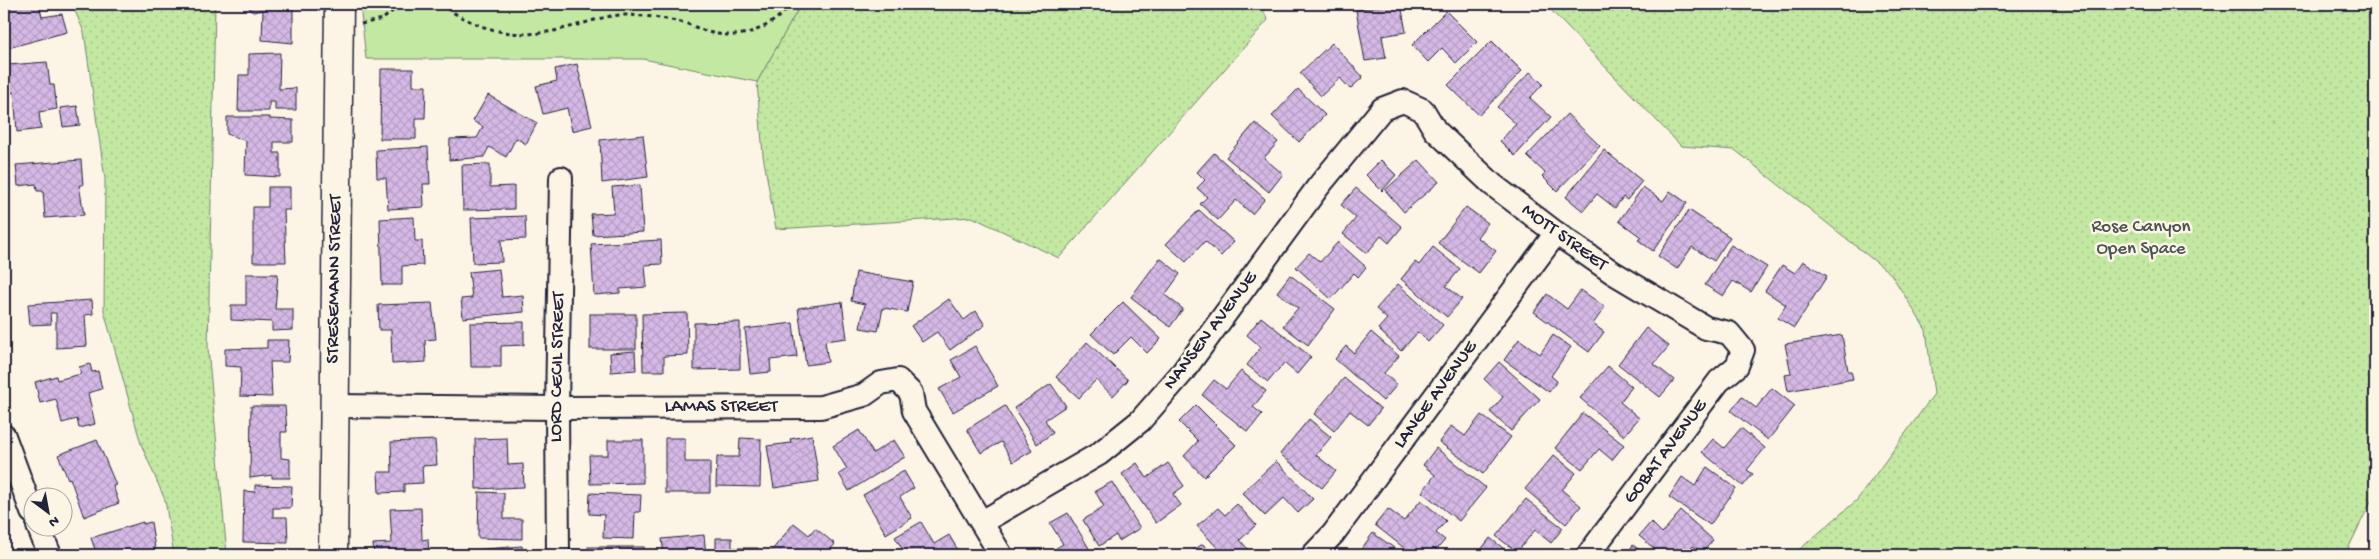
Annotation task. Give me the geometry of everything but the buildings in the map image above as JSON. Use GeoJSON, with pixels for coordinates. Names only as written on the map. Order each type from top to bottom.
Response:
{"type":"FeatureCollection","features":[{"type":"Feature","properties":{"kind":"street","name":"STRESEMANN STREET"},"geometry":{"type":"LineString","coordinates":[[333,555],[338,13]]}},
{"type":"Feature","properties":{"kind":"street","name":"MOTT STREET"},"geometry":{"type":"LineString","coordinates":[[1403,101],[1423,110],[1435,130],[1493,185],[1556,233],[1612,272],[1706,328],[1729,333],[1742,350]]}},
{"type":"Feature","properties":{"kind":"street","name":"NANSEN AVENUE"},"geometry":{"type":"LineString","coordinates":[[982,522],[1099,454],[1140,421],[1182,373],[1318,187],[1382,109],[1403,101]]}},
{"type":"Feature","properties":{"kind":"street","name":"LORD CECIL STREET"},"geometry":{"type":"LineString","coordinates":[[558,555],[557,408],[561,178]]}},
{"type":"Feature","properties":{"kind":"street","name":"LANGE AVENUE"},"geometry":{"type":"LineString","coordinates":[[1313,555],[1333,534],[1556,233]]}},
{"type":"Feature","properties":{"kind":"street","name":"GOBAT AVENUE"},"geometry":{"type":"LineString","coordinates":[[1588,555],[1719,381],[1737,366],[1742,350]]}},
{"type":"Feature","properties":{"kind":"street","name":"LAMAS STREET"},"geometry":{"type":"LineString","coordinates":[[334,406],[557,408],[821,407],[864,395],[881,383],[898,380],[911,393],[914,411],[1001,555]]}},
{"type":"Feature","properties":{"kind":"street"},"geometry":{"type":"LineString","coordinates":[[4,436],[22,486]]}},
{"type":"Feature","properties":{"kind":"street"},"geometry":{"type":"LineString","coordinates":[[42,536],[50,555]]}},
{"type":"Feature","properties":{"kind":"path"},"geometry":{"type":"LineString","coordinates":[[338,13],[367,24],[383,19],[401,4]]}},
{"type":"Feature","properties":{"kind":"path"},"geometry":{"type":"LineString","coordinates":[[440,4],[476,25],[500,32],[525,35],[544,34],[592,20],[620,15],[656,17],[716,34],[735,36],[752,32],[766,25],[783,14],[791,4]]}},
{"type":"Feature","properties":{"kind":"green space"},"geometry":{"type":"Polygon","coordinates":[[[72,4],[215,4],[208,348],[227,555],[174,555],[165,500],[141,444],[104,311],[105,179],[84,32],[72,4]]]}},
{"type":"Feature","properties":{"kind":"green space"},"geometry":{"type":"Polygon","coordinates":[[[360,4],[801,4],[757,82],[643,59],[366,59],[360,4]]]}},
{"type":"Feature","properties":{"kind":"green space"},"geometry":{"type":"Polygon","coordinates":[[[801,4],[1260,4],[1268,20],[1059,258],[972,217],[776,229],[763,155],[757,82],[801,4]]]}},
{"type":"Feature","properties":{"kind":"green space","name":"Rose Canyon Open Space"},"geometry":{"type":"Polygon","coordinates":[[[1545,4],[2375,4],[2375,493],[2345,555],[1793,555],[1857,500],[1934,394],[1926,330],[1891,274],[1735,150],[1681,146],[1545,4]]]}}]}
